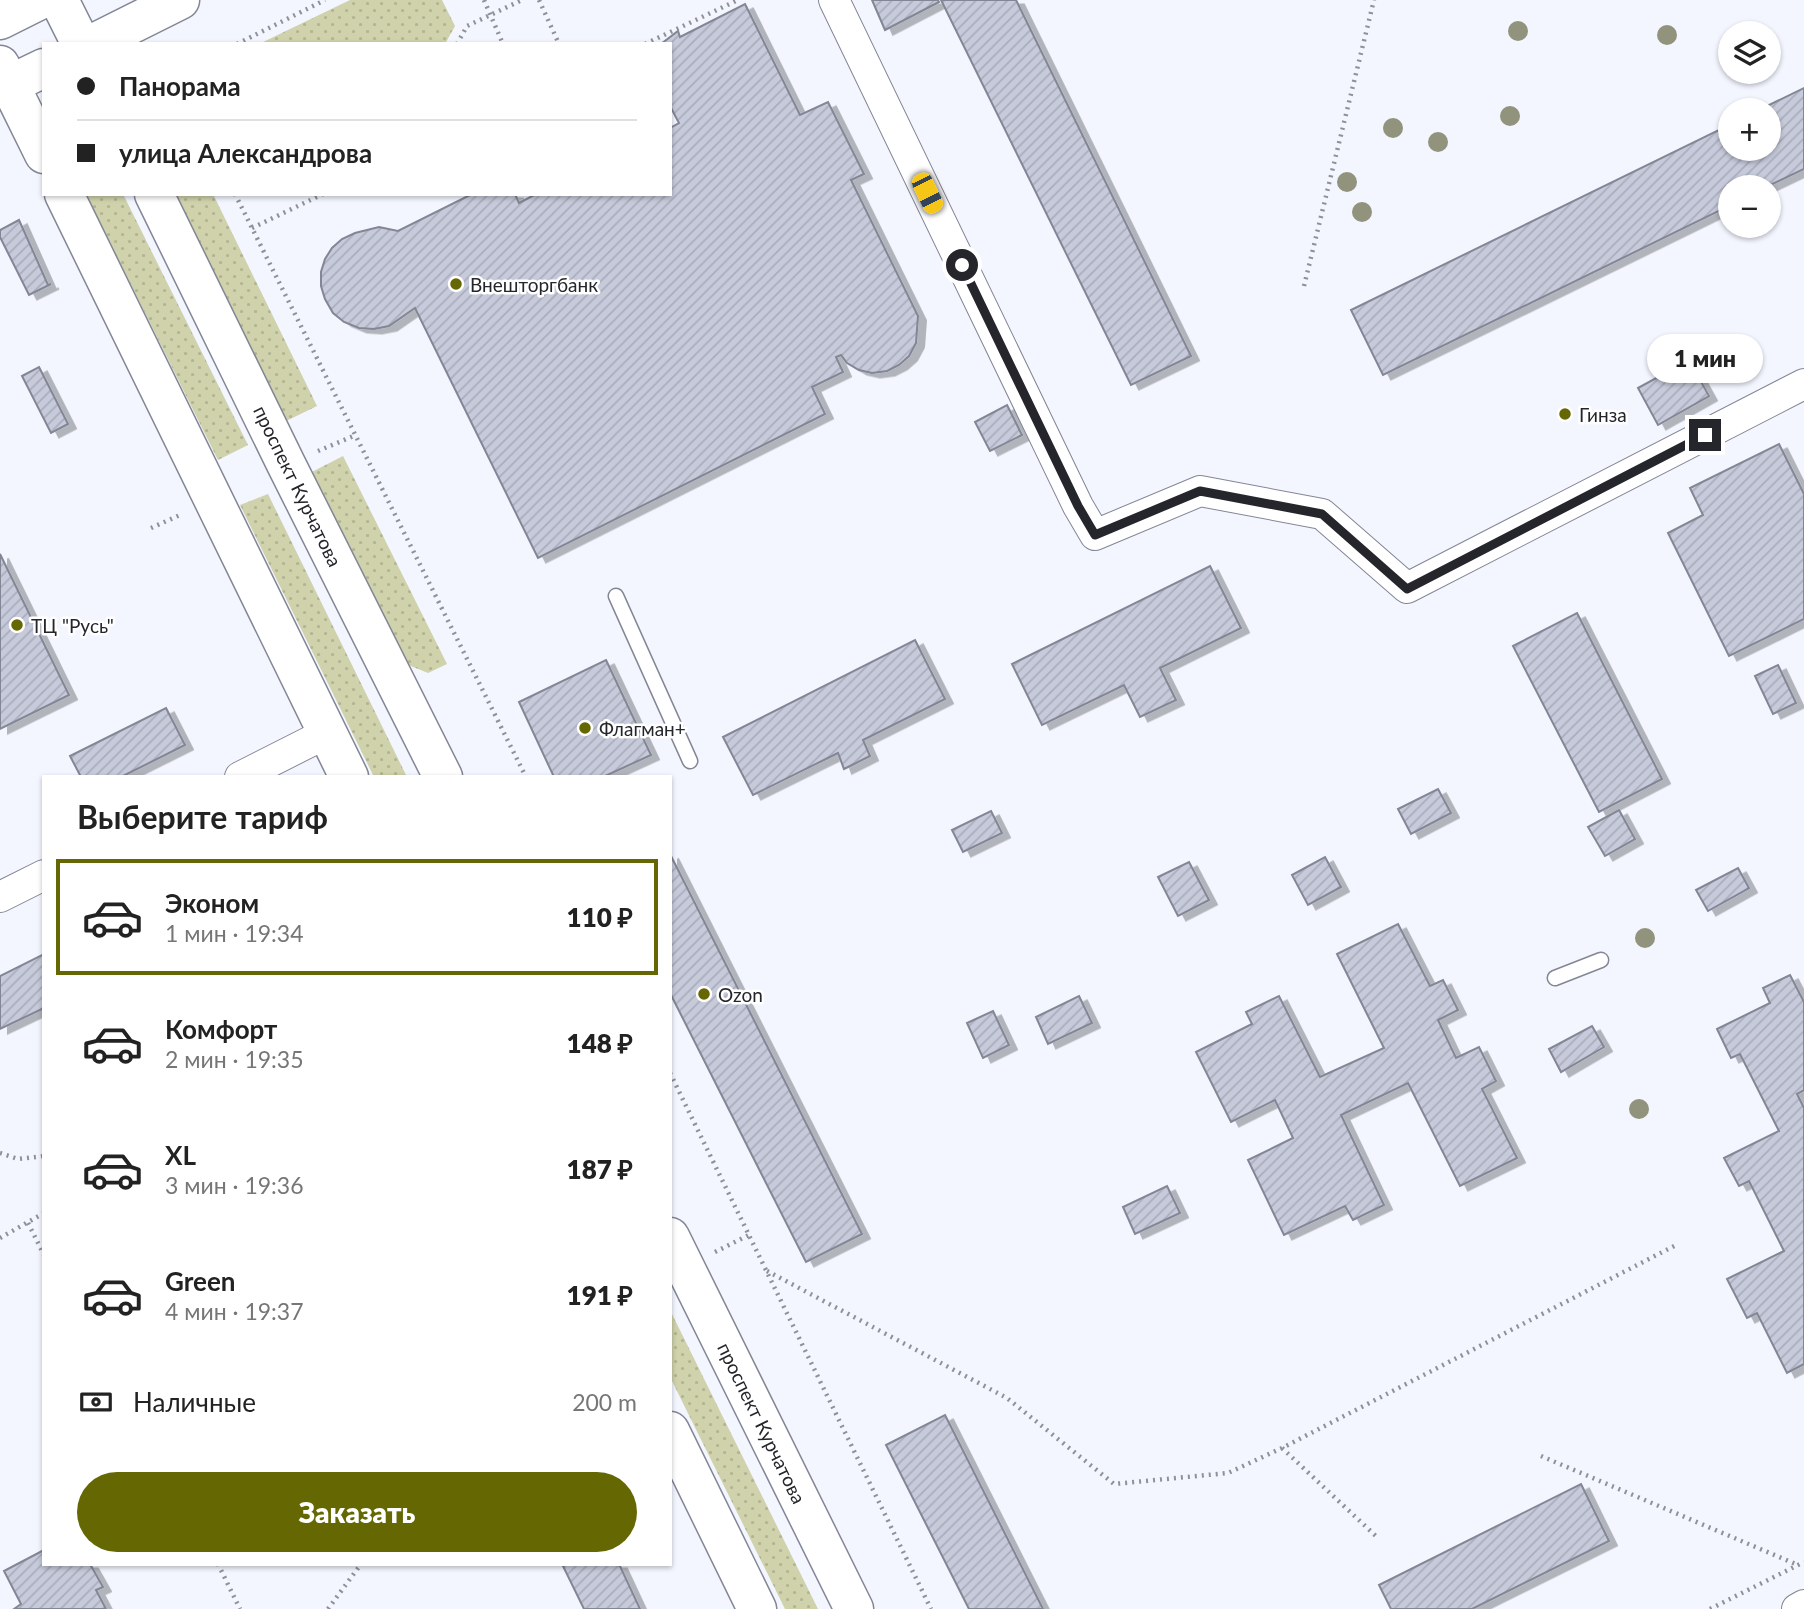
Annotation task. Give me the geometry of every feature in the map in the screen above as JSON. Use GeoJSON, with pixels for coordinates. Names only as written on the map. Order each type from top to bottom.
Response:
{"type":"FeatureCollection","features":[{"type":"Feature","properties":{"kind":"street"},"geometry":{"type":"LineString","coordinates":[[0,20],[40,0]]}},
{"type":"Feature","properties":{"kind":"street"},"geometry":{"type":"LineString","coordinates":[[59,0],[80,42]]}},
{"type":"Feature","properties":{"kind":"street"},"geometry":{"type":"LineString","coordinates":[[96,42],[180,0]]}},
{"type":"Feature","properties":{"kind":"street"},"geometry":{"type":"LineString","coordinates":[[834,0],[1078,506],[1095,535],[1200,491],[1322,514],[1407,589],[1804,384]]}},
{"type":"Feature","properties":{"kind":"street"},"geometry":{"type":"LineString","coordinates":[[42,69],[3,79],[42,150]]}},
{"type":"Feature","properties":{"kind":"street"},"geometry":{"type":"LineString","coordinates":[[65,196],[348,775]]}},
{"type":"Feature","properties":{"kind":"street","name":"проспект Курчатова"},"geometry":{"type":"LineString","coordinates":[[155,196],[442,775]]}},
{"type":"Feature","properties":{"kind":"street"},"geometry":{"type":"LineString","coordinates":[[244,775],[327,733]]}},
{"type":"Feature","properties":{"kind":"street"},"geometry":{"type":"LineString","coordinates":[[0,897],[42,876]]}},
{"type":"Feature","properties":{"kind":"street","name":"проспект Курчатова"},"geometry":{"type":"LineString","coordinates":[[672,1241],[854,1609]]}},
{"type":"Feature","properties":{"kind":"street"},"geometry":{"type":"LineString","coordinates":[[672,1435],[757,1609]]}},
{"type":"Feature","properties":{"kind":"street"},"geometry":{"type":"LineString","coordinates":[[1797,1609],[1804,1605]]}},
{"type":"Feature","properties":{"kind":"lane"},"geometry":{"type":"LineString","coordinates":[[616,596],[690,761]]}},
{"type":"Feature","properties":{"kind":"lane"},"geometry":{"type":"LineString","coordinates":[[1555,978],[1601,960]]}},
{"type":"Feature","properties":{"kind":"path"},"geometry":{"type":"LineString","coordinates":[[241,42],[325,0]]}},
{"type":"Feature","properties":{"kind":"path"},"geometry":{"type":"LineString","coordinates":[[484,0],[502,42]]}},
{"type":"Feature","properties":{"kind":"path"},"geometry":{"type":"LineString","coordinates":[[458,42],[467,26],[522,0]]}},
{"type":"Feature","properties":{"kind":"path"},"geometry":{"type":"LineString","coordinates":[[539,0],[558,42]]}},
{"type":"Feature","properties":{"kind":"path"},"geometry":{"type":"LineString","coordinates":[[649,42],[738,0]]}},
{"type":"Feature","properties":{"kind":"path"},"geometry":{"type":"LineString","coordinates":[[1304,286],[1374,0]]}},
{"type":"Feature","properties":{"kind":"path"},"geometry":{"type":"LineString","coordinates":[[236,196],[525,775]]}},
{"type":"Feature","properties":{"kind":"path"},"geometry":{"type":"LineString","coordinates":[[252,228],[319,196]]}},
{"type":"Feature","properties":{"kind":"path"},"geometry":{"type":"LineString","coordinates":[[672,1077],[930,1609]]}},
{"type":"Feature","properties":{"kind":"path"},"geometry":{"type":"LineString","coordinates":[[0,1153],[18,1159],[42,1156]]}},
{"type":"Feature","properties":{"kind":"path"},"geometry":{"type":"LineString","coordinates":[[0,1238],[42,1214]]}},
{"type":"Feature","properties":{"kind":"path"},"geometry":{"type":"LineString","coordinates":[[29,1223],[42,1251]]}},
{"type":"Feature","properties":{"kind":"path"},"geometry":{"type":"LineString","coordinates":[[766,1271],[1007,1398],[1114,1484],[1228,1473],[1282,1448],[1678,1244]]}},
{"type":"Feature","properties":{"kind":"path"},"geometry":{"type":"LineString","coordinates":[[1282,1448],[1378,1538]]}},
{"type":"Feature","properties":{"kind":"path"},"geometry":{"type":"LineString","coordinates":[[1541,1456],[1798,1565]]}},
{"type":"Feature","properties":{"kind":"path"},"geometry":{"type":"LineString","coordinates":[[1710,1609],[1804,1562]]}},
{"type":"Feature","properties":{"kind":"path"},"geometry":{"type":"LineString","coordinates":[[220,1566],[240,1609]]}},
{"type":"Feature","properties":{"kind":"path"},"geometry":{"type":"LineString","coordinates":[[328,1609],[360,1566]]}},
{"type":"Feature","properties":{"kind":"green space"},"geometry":{"type":"Polygon","coordinates":[[[350,0],[442,0],[455,26],[446,42],[263,42],[350,0]]]}},
{"type":"Feature","properties":{"kind":"green space"},"geometry":{"type":"Polygon","coordinates":[[[87,196],[124,196],[248,445],[218,460],[87,196]]]}},
{"type":"Feature","properties":{"kind":"green space"},"geometry":{"type":"Polygon","coordinates":[[[172,196],[214,196],[317,406],[282,423],[172,196]]]}},
{"type":"Feature","properties":{"kind":"green space"},"geometry":{"type":"Polygon","coordinates":[[[343,456],[447,664],[428,673],[406,664],[310,473],[343,456]]]}},
{"type":"Feature","properties":{"kind":"green space"},"geometry":{"type":"Polygon","coordinates":[[[268,494],[406,775],[373,775],[240,505],[268,494]]]}},
{"type":"Feature","properties":{"kind":"green space"},"geometry":{"type":"Polygon","coordinates":[[[672,1314],[818,1609],[785,1609],[672,1381],[672,1314]]]}},
{"type":"Feature","properties":{"kind":"building"},"geometry":{"type":"Polygon","coordinates":[[[872,0],[938,0],[939,2],[885,30],[872,0]]]}},
{"type":"Feature","properties":{"kind":"building"},"geometry":{"type":"Polygon","coordinates":[[[941,0],[1016,0],[1191,356],[1131,385],[941,0]]]}},
{"type":"Feature","properties":{"kind":"building"},"geometry":{"type":"Polygon","coordinates":[[[745,4],[800,115],[828,102],[864,174],[851,180],[918,316],[916,343],[909,356],[887,371],[872,373],[859,370],[847,363],[841,355],[836,357],[843,372],[812,387],[825,414],[538,558],[415,308],[389,326],[359,328],[344,322],[333,313],[321,286],[321,272],[332,248],[342,239],[379,227],[398,231],[468,196],[516,196],[519,203],[532,196],[672,196],[672,127],[679,123],[672,110],[672,42],[664,42],[678,31],[680,37],[745,4]]]}},
{"type":"Feature","properties":{"kind":"building"},"geometry":{"type":"Polygon","coordinates":[[[1804,88],[1804,169],[1781,180],[1781,175],[1718,175],[1718,211],[1383,375],[1351,310],[1718,130],[1718,161],[1781,161],[1781,99],[1804,88]]]}},
{"type":"Feature","properties":{"kind":"building"},"geometry":{"type":"Polygon","coordinates":[[[19,220],[48,285],[51,284],[29,295],[0,237],[0,230],[19,220]]]}},
{"type":"Feature","properties":{"kind":"building"},"geometry":{"type":"Polygon","coordinates":[[[1689,360],[1709,396],[1658,425],[1638,388],[1689,360]]]}},
{"type":"Feature","properties":{"kind":"building"},"geometry":{"type":"Polygon","coordinates":[[[39,367],[68,424],[51,433],[22,376],[39,367]]]}},
{"type":"Feature","properties":{"kind":"building"},"geometry":{"type":"Polygon","coordinates":[[[1007,405],[1022,435],[990,451],[975,422],[1007,405]]]}},
{"type":"Feature","properties":{"kind":"building"},"geometry":{"type":"Polygon","coordinates":[[[1779,444],[1804,494],[1804,619],[1729,656],[1668,533],[1703,515],[1690,488],[1779,444]]]}},
{"type":"Feature","properties":{"kind":"building","name":"ТЦ \"Русь\""},"geometry":{"type":"Polygon","coordinates":[[[0,554],[69,695],[0,729],[0,554]]]}},
{"type":"Feature","properties":{"kind":"building"},"geometry":{"type":"Polygon","coordinates":[[[1210,566],[1241,628],[1160,668],[1176,700],[1140,717],[1124,685],[1042,725],[1012,664],[1210,566]]]}},
{"type":"Feature","properties":{"kind":"building"},"geometry":{"type":"Polygon","coordinates":[[[1577,613],[1662,779],[1599,812],[1513,646],[1577,613]]]}},
{"type":"Feature","properties":{"kind":"building"},"geometry":{"type":"Polygon","coordinates":[[[915,640],[945,699],[863,740],[870,756],[844,769],[838,753],[753,795],[723,737],[915,640]]]}},
{"type":"Feature","properties":{"kind":"building","name":"Флагман+"},"geometry":{"type":"Polygon","coordinates":[[[606,660],[651,755],[607,775],[553,775],[519,702],[606,660]]]}},
{"type":"Feature","properties":{"kind":"building"},"geometry":{"type":"Polygon","coordinates":[[[1778,665],[1796,703],[1773,714],[1755,676],[1778,665]]]}},
{"type":"Feature","properties":{"kind":"building"},"geometry":{"type":"Polygon","coordinates":[[[166,708],[185,745],[125,775],[80,775],[70,756],[166,708]]]}},
{"type":"Feature","properties":{"kind":"building"},"geometry":{"type":"Polygon","coordinates":[[[1438,789],[1451,813],[1411,834],[1398,809],[1438,789]]]}},
{"type":"Feature","properties":{"kind":"building"},"geometry":{"type":"Polygon","coordinates":[[[1619,810],[1635,839],[1605,856],[1588,827],[1619,810]]]}},
{"type":"Feature","properties":{"kind":"building"},"geometry":{"type":"Polygon","coordinates":[[[991,811],[1002,833],[963,852],[952,830],[991,811]]]}},
{"type":"Feature","properties":{"kind":"building"},"geometry":{"type":"Polygon","coordinates":[[[1325,857],[1341,887],[1308,905],[1292,875],[1325,857]]]}},
{"type":"Feature","properties":{"kind":"building"},"geometry":{"type":"Polygon","coordinates":[[[672,858],[862,1234],[806,1262],[672,997],[672,858]]]}},
{"type":"Feature","properties":{"kind":"building"},"geometry":{"type":"Polygon","coordinates":[[[1189,862],[1209,900],[1178,916],[1158,877],[1189,862]]]}},
{"type":"Feature","properties":{"kind":"building"},"geometry":{"type":"Polygon","coordinates":[[[1738,868],[1749,888],[1708,911],[1696,890],[1738,868]]]}},
{"type":"Feature","properties":{"kind":"building"},"geometry":{"type":"Polygon","coordinates":[[[1398,924],[1430,986],[1443,980],[1458,1010],[1438,1020],[1456,1058],[1479,1047],[1496,1081],[1482,1089],[1517,1158],[1460,1186],[1408,1083],[1341,1115],[1384,1205],[1353,1220],[1345,1206],[1284,1235],[1248,1160],[1293,1138],[1275,1100],[1231,1122],[1196,1052],[1252,1024],[1246,1012],[1279,996],[1320,1077],[1384,1048],[1337,954],[1398,924]]]}},
{"type":"Feature","properties":{"kind":"building"},"geometry":{"type":"Polygon","coordinates":[[[42,955],[42,1009],[0,1029],[0,976],[42,955]]]}},
{"type":"Feature","properties":{"kind":"building"},"geometry":{"type":"Polygon","coordinates":[[[1790,975],[1804,1002],[1804,1090],[1797,1094],[1804,1108],[1804,1364],[1787,1373],[1757,1313],[1747,1318],[1727,1279],[1784,1251],[1749,1181],[1739,1186],[1724,1158],[1779,1131],[1740,1054],[1731,1058],[1717,1029],[1770,1003],[1763,988],[1790,975]]]}},
{"type":"Feature","properties":{"kind":"building"},"geometry":{"type":"Polygon","coordinates":[[[1079,996],[1092,1023],[1048,1044],[1036,1017],[1079,996]]]}},
{"type":"Feature","properties":{"kind":"building"},"geometry":{"type":"Polygon","coordinates":[[[993,1011],[1009,1045],[983,1058],[967,1023],[993,1011]]]}},
{"type":"Feature","properties":{"kind":"building"},"geometry":{"type":"Polygon","coordinates":[[[1592,1026],[1604,1047],[1561,1072],[1549,1049],[1592,1026]]]}},
{"type":"Feature","properties":{"kind":"building"},"geometry":{"type":"Polygon","coordinates":[[[1167,1186],[1180,1213],[1135,1234],[1123,1207],[1167,1186]]]}},
{"type":"Feature","properties":{"kind":"building"},"geometry":{"type":"Polygon","coordinates":[[[945,1415],[1043,1609],[969,1609],[886,1445],[945,1415]]]}},
{"type":"Feature","properties":{"kind":"building"},"geometry":{"type":"Polygon","coordinates":[[[1581,1484],[1609,1541],[1472,1609],[1391,1609],[1379,1585],[1581,1484]]]}},
{"type":"Feature","properties":{"kind":"building"},"geometry":{"type":"Polygon","coordinates":[[[42,1551],[42,1566],[91,1566],[103,1587],[96,1590],[106,1609],[14,1609],[21,1604],[4,1571],[42,1551]]]}},
{"type":"Feature","properties":{"kind":"building"},"geometry":{"type":"Polygon","coordinates":[[[563,1566],[620,1566],[640,1609],[584,1609],[563,1566]]]}},
{"type":"Feature","properties":{"kind":"place","name":"Внешторгбанк"},"geometry":{"type":"Point","coordinates":[456,284]}},
{"type":"Feature","properties":{"kind":"place","name":"Гинза"},"geometry":{"type":"Point","coordinates":[1565,414]}},
{"type":"Feature","properties":{"kind":"place","name":"ТЦ \"Русь\""},"geometry":{"type":"Point","coordinates":[17,625]}},
{"type":"Feature","properties":{"kind":"place","name":"Флагман+"},"geometry":{"type":"Point","coordinates":[585,728]}},
{"type":"Feature","properties":{"kind":"place","name":"Ozon"},"geometry":{"type":"Point","coordinates":[704,994]}},
{"type":"Feature","properties":{"kind":"route"},"geometry":{"type":"LineString","coordinates":[[962,265],[1078,506],[1095,535],[1200,491],[1322,514],[1407,589],[1705,435]]}}]}
